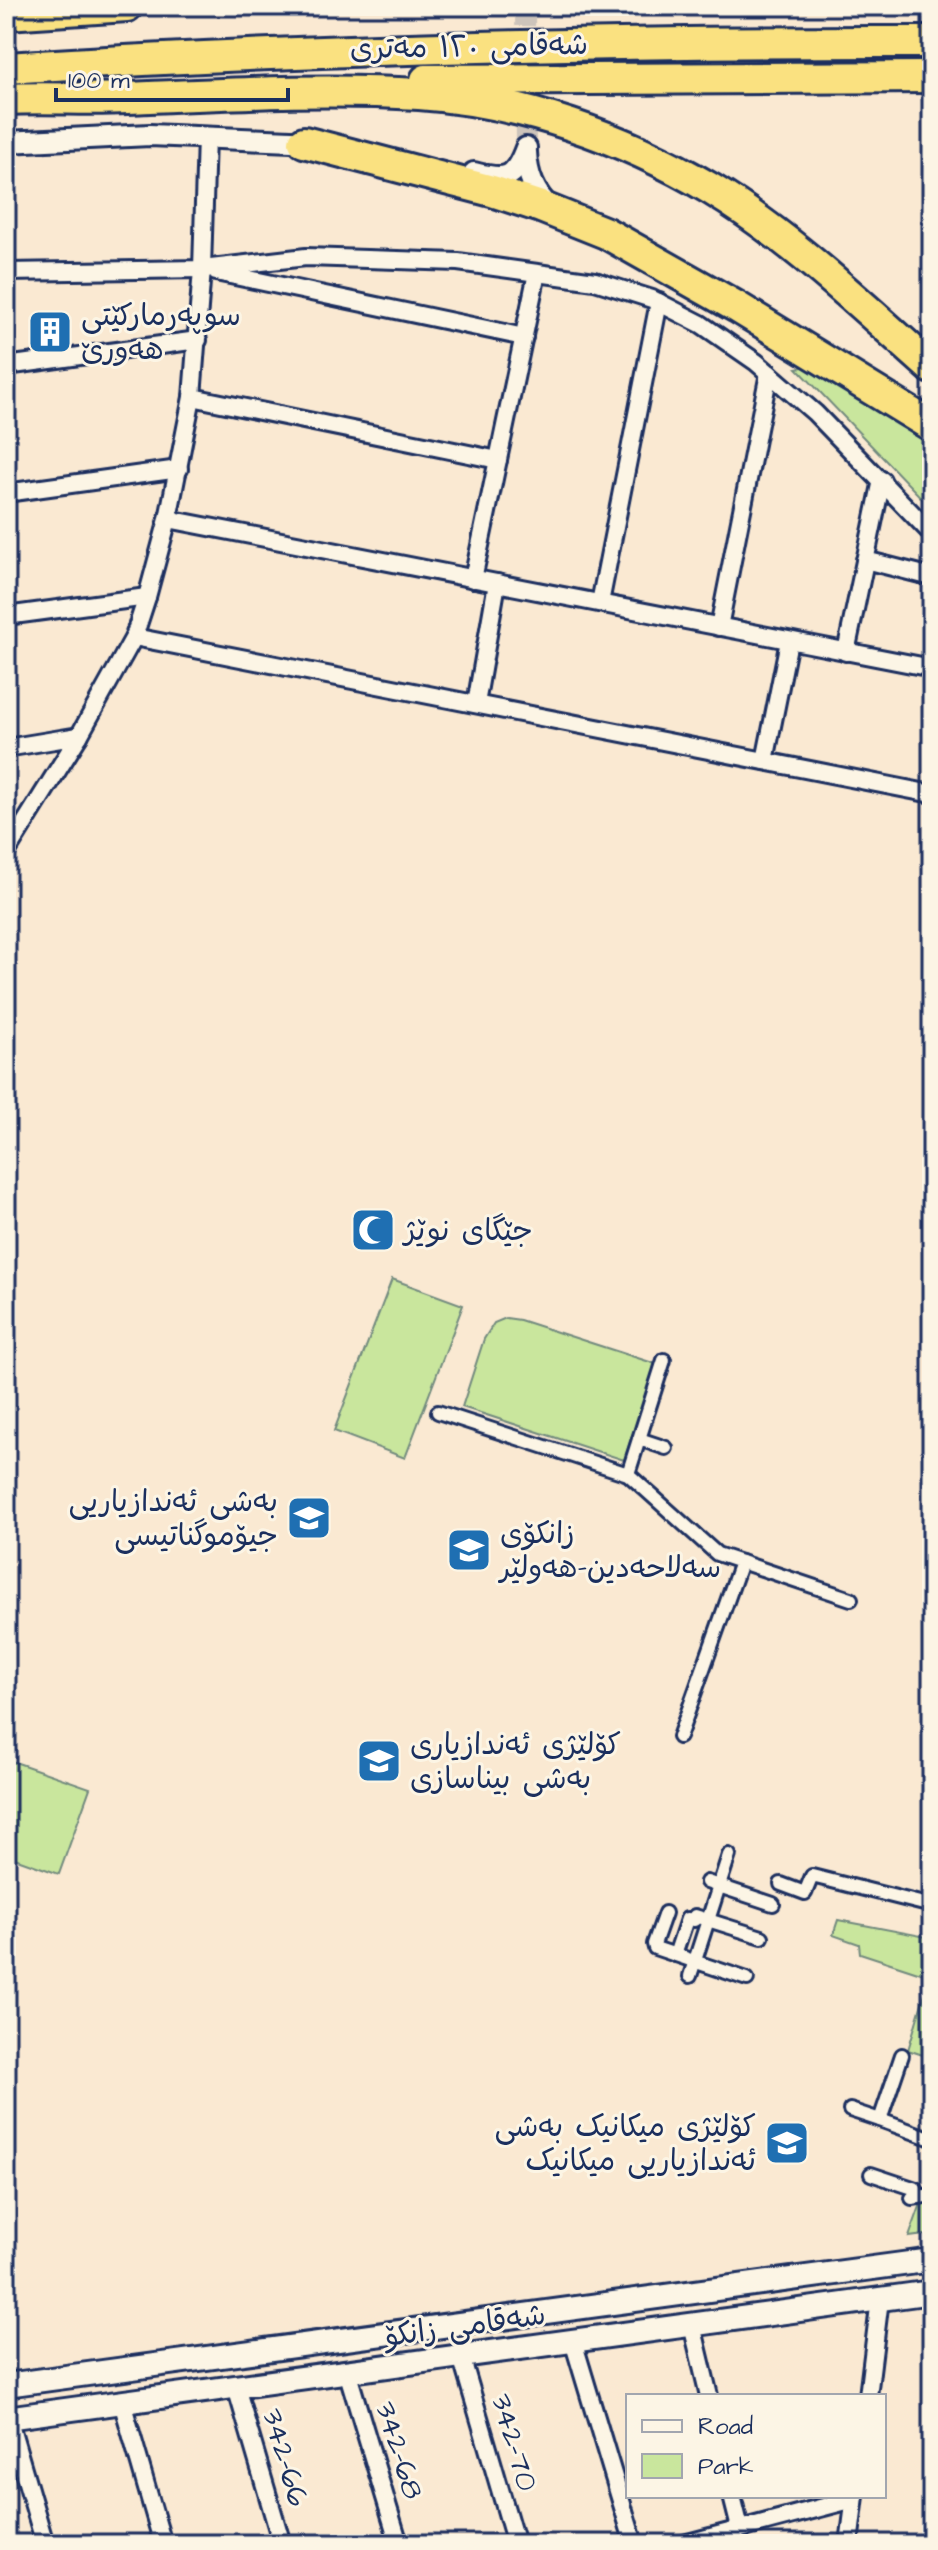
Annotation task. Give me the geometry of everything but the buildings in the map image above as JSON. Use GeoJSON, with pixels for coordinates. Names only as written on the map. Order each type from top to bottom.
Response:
{"type":"FeatureCollection","features":[{"type":"Feature","properties":{"kind":"highway"},"geometry":{"type":"LineString","coordinates":[[6,14],[127,6]]}},
{"type":"Feature","properties":{"kind":"highway","name":"شەقامی ١٢٠ مەتری"},"geometry":{"type":"LineString","coordinates":[[6,68],[312,51],[471,46],[932,42]]}},
{"type":"Feature","properties":{"kind":"highway"},"geometry":{"type":"LineString","coordinates":[[20,98],[169,86],[312,81],[932,77]]}},
{"type":"Feature","properties":{"kind":"highway"},"geometry":{"type":"LineString","coordinates":[[20,98],[109,99],[311,91],[421,94],[525,112],[616,143],[711,190],[794,247],[932,368]]}},
{"type":"Feature","properties":{"kind":"highway"},"geometry":{"type":"LineString","coordinates":[[304,142],[492,191],[554,212],[633,246],[932,426]]}},
{"type":"Feature","properties":{"kind":"main road","name":"شەقامی زانکۆ"},"geometry":{"type":"LineString","coordinates":[[6,2385],[932,2260]]}},
{"type":"Feature","properties":{"kind":"main road","name":"شەقامی زانکۆ"},"geometry":{"type":"LineString","coordinates":[[7,2418],[932,2292]]}},
{"type":"Feature","properties":{"kind":"main road"},"geometry":{"type":"LineString","coordinates":[[402,2332],[409,2363]]}},
{"type":"Feature","properties":{"kind":"street"},"geometry":{"type":"LineString","coordinates":[[6,142],[150,135],[349,144],[495,178],[514,172],[526,148],[526,162],[534,188],[554,212]]}},
{"type":"Feature","properties":{"kind":"street"},"geometry":{"type":"LineString","coordinates":[[6,853],[79,736],[134,637],[147,597],[168,519],[192,397],[202,269],[206,137]]}},
{"type":"Feature","properties":{"kind":"street"},"geometry":{"type":"LineString","coordinates":[[6,272],[202,269],[306,257],[458,262],[595,281],[659,302],[701,324],[769,373],[815,413],[932,534]]}},
{"type":"Feature","properties":{"kind":"street"},"geometry":{"type":"LineString","coordinates":[[202,269],[524,337]]}},
{"type":"Feature","properties":{"kind":"street"},"geometry":{"type":"LineString","coordinates":[[473,579],[537,273]]}},
{"type":"Feature","properties":{"kind":"street"},"geometry":{"type":"LineString","coordinates":[[600,603],[659,302]]}},
{"type":"Feature","properties":{"kind":"street"},"geometry":{"type":"LineString","coordinates":[[6,366],[198,340]]}},
{"type":"Feature","properties":{"kind":"street"},"geometry":{"type":"LineString","coordinates":[[719,627],[769,373]]}},
{"type":"Feature","properties":{"kind":"street"},"geometry":{"type":"LineString","coordinates":[[192,397],[498,460]]}},
{"type":"Feature","properties":{"kind":"street"},"geometry":{"type":"LineString","coordinates":[[6,493],[179,469]]}},
{"type":"Feature","properties":{"kind":"street"},"geometry":{"type":"LineString","coordinates":[[846,652],[882,480]]}},
{"type":"Feature","properties":{"kind":"street"},"geometry":{"type":"LineString","coordinates":[[168,519],[932,668]]}},
{"type":"Feature","properties":{"kind":"street"},"geometry":{"type":"LineString","coordinates":[[865,560],[932,577]]}},
{"type":"Feature","properties":{"kind":"street"},"geometry":{"type":"LineString","coordinates":[[476,704],[497,583]]}},
{"type":"Feature","properties":{"kind":"street"},"geometry":{"type":"LineString","coordinates":[[6,616],[147,597]]}},
{"type":"Feature","properties":{"kind":"street"},"geometry":{"type":"LineString","coordinates":[[134,637],[932,794]]}},
{"type":"Feature","properties":{"kind":"street"},"geometry":{"type":"LineString","coordinates":[[765,761],[789,641]]}},
{"type":"Feature","properties":{"kind":"street"},"geometry":{"type":"LineString","coordinates":[[6,748],[79,736]]}},
{"type":"Feature","properties":{"kind":"street"},"geometry":{"type":"LineString","coordinates":[[628,1474],[664,1360]]}},
{"type":"Feature","properties":{"kind":"street"},"geometry":{"type":"LineString","coordinates":[[438,1412],[628,1474],[717,1554],[851,1599]]}},
{"type":"Feature","properties":{"kind":"street"},"geometry":{"type":"LineString","coordinates":[[639,1439],[666,1448]]}},
{"type":"Feature","properties":{"kind":"street"},"geometry":{"type":"LineString","coordinates":[[679,1737],[741,1562]]}},
{"type":"Feature","properties":{"kind":"street"},"geometry":{"type":"LineString","coordinates":[[690,1976],[708,1920],[713,1884],[729,1855]]}},
{"type":"Feature","properties":{"kind":"street"},"geometry":{"type":"LineString","coordinates":[[781,1884],[805,1893],[812,1876],[932,1906]]}},
{"type":"Feature","properties":{"kind":"street"},"geometry":{"type":"LineString","coordinates":[[713,1884],[773,1904]]}},
{"type":"Feature","properties":{"kind":"street"},"geometry":{"type":"LineString","coordinates":[[665,1913],[655,1948],[747,1979]]}},
{"type":"Feature","properties":{"kind":"street"},"geometry":{"type":"LineString","coordinates":[[675,1955],[687,1919],[694,1920],[695,1916],[762,1937]]}},
{"type":"Feature","properties":{"kind":"street"},"geometry":{"type":"LineString","coordinates":[[880,2120],[902,2055]]}},
{"type":"Feature","properties":{"kind":"street"},"geometry":{"type":"LineString","coordinates":[[850,2110],[932,2139]]}},
{"type":"Feature","properties":{"kind":"street"},"geometry":{"type":"LineString","coordinates":[[871,2174],[914,2194],[932,2195]]}},
{"type":"Feature","properties":{"kind":"street"},"geometry":{"type":"LineString","coordinates":[[868,2394],[880,2299]]}},
{"type":"Feature","properties":{"kind":"street"},"geometry":{"type":"LineString","coordinates":[[692,2325],[709,2394]]}},
{"type":"Feature","properties":{"kind":"street"},"geometry":{"type":"LineString","coordinates":[[573,2341],[634,2544]]}},
{"type":"Feature","properties":{"kind":"street","name":"342-70"},"geometry":{"type":"LineString","coordinates":[[461,2356],[516,2544]]}},
{"type":"Feature","properties":{"kind":"street","name":"342-68"},"geometry":{"type":"LineString","coordinates":[[347,2371],[399,2544]]}},
{"type":"Feature","properties":{"kind":"street","name":"342-66"},"geometry":{"type":"LineString","coordinates":[[236,2387],[282,2544]]}},
{"type":"Feature","properties":{"kind":"street"},"geometry":{"type":"LineString","coordinates":[[122,2402],[163,2544]]}},
{"type":"Feature","properties":{"kind":"street"},"geometry":{"type":"LineString","coordinates":[[7,2418],[45,2544]]}},
{"type":"Feature","properties":{"kind":"street"},"geometry":{"type":"LineString","coordinates":[[732,2498],[740,2528]]}},
{"type":"Feature","properties":{"kind":"street"},"geometry":{"type":"LineString","coordinates":[[684,2544],[855,2498],[849,2544]]}},
{"type":"Feature","properties":{"kind":"green space"},"geometry":{"type":"Polygon","coordinates":[[[809,366],[932,442],[932,509],[797,368],[809,366]]]}},
{"type":"Feature","properties":{"kind":"green space"},"geometry":{"type":"Polygon","coordinates":[[[392,1279],[463,1305],[405,1458],[334,1431],[392,1279]]]}},
{"type":"Feature","properties":{"kind":"green space"},"geometry":{"type":"Polygon","coordinates":[[[506,1318],[656,1364],[624,1460],[462,1407],[484,1339],[494,1323],[506,1318]]]}},
{"type":"Feature","properties":{"kind":"green space"},"geometry":{"type":"Polygon","coordinates":[[[6,1759],[90,1788],[59,1874],[6,1855],[6,1759]]]}},
{"type":"Feature","properties":{"kind":"green space"},"geometry":{"type":"Polygon","coordinates":[[[838,1920],[932,1938],[932,2058],[908,2050],[930,1976],[860,1953],[859,1944],[833,1935],[838,1920]]]}},
{"type":"Feature","properties":{"kind":"green space"},"geometry":{"type":"Polygon","coordinates":[[[932,2173],[932,2234],[909,2237],[932,2173]]]}},
{"type":"Feature","properties":{"kind":"tunnel"},"geometry":{"type":"LineString","coordinates":[[525,6],[526,148]]}},
{"type":"Feature","properties":{"kind":"place","name":"سوپەرمارکێتی هەورێ"},"geometry":{"type":"Point","coordinates":[50,332]}},
{"type":"Feature","properties":{"kind":"place","name":"جێگای نوێژ"},"geometry":{"type":"Point","coordinates":[373,1230]}},
{"type":"Feature","properties":{"kind":"place","name":"بەشی ئەندازیاریی جیۆموگناتیسی"},"geometry":{"type":"Point","coordinates":[309,1518]}},
{"type":"Feature","properties":{"kind":"place","name":"زانکۆی سەلاحەدین-هەولێر"},"geometry":{"type":"Point","coordinates":[469,1550]}},
{"type":"Feature","properties":{"kind":"place","name":"کۆلێژی ئەندازیاری بەشی بیناسازی"},"geometry":{"type":"Point","coordinates":[379,1761]}},
{"type":"Feature","properties":{"kind":"place","name":"کۆلێژی میکانیک بەشی ئەندازیاریی میکانیک"},"geometry":{"type":"Point","coordinates":[787,2143]}}]}
